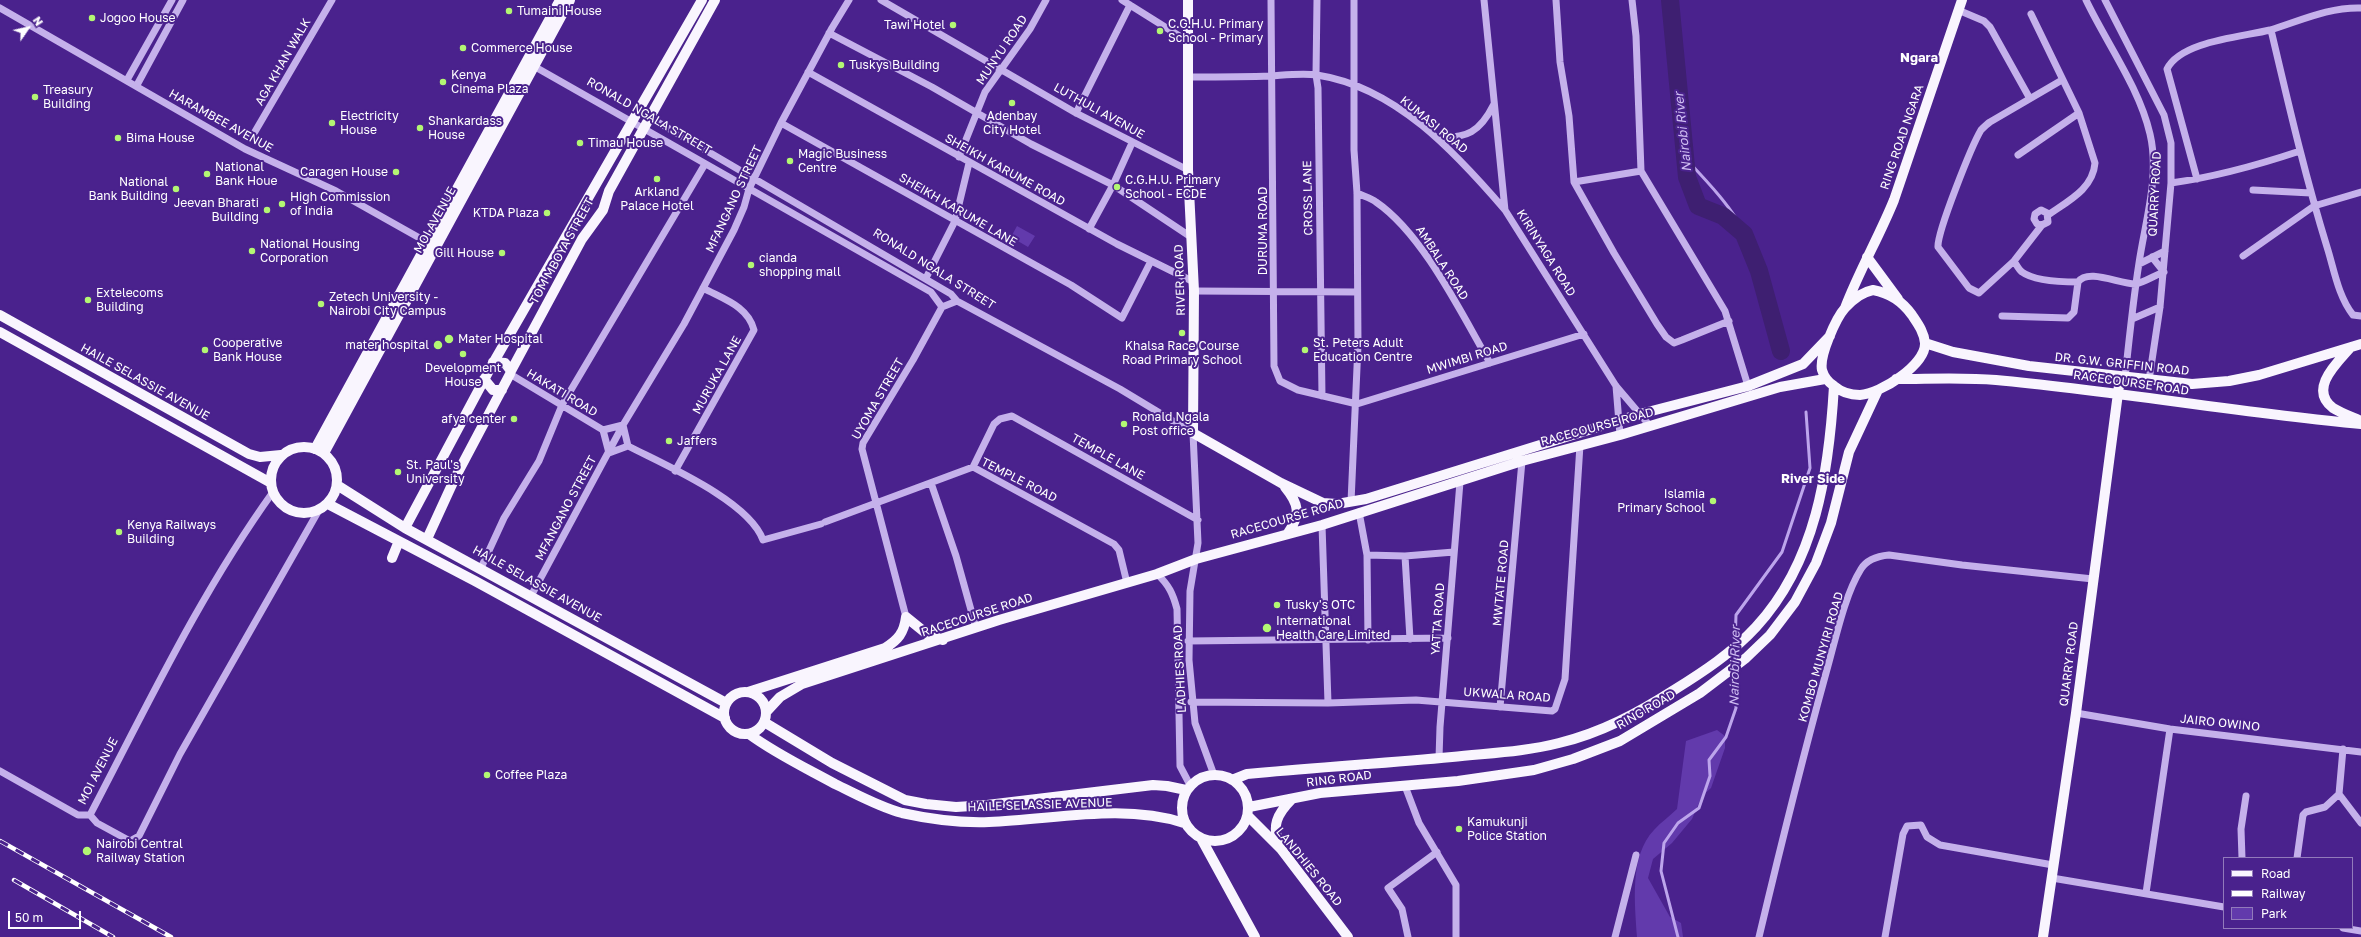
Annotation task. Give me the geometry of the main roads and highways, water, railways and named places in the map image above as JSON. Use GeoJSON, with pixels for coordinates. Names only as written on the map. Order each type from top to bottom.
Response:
{"type":"FeatureCollection","features":[{"type":"Feature","properties":{"kind":"main road","name":"MOI AVENUE"},"geometry":{"type":"LineString","coordinates":[[530,64],[560,0]]}},
{"type":"Feature","properties":{"kind":"main road","name":"MOI AVENUE"},"geometry":{"type":"LineString","coordinates":[[319,451],[530,64],[570,0]]}},
{"type":"Feature","properties":{"kind":"main road","name":"TOM MBOYA STREET"},"geometry":{"type":"LineString","coordinates":[[405,528],[493,362],[630,121],[702,0]]}},
{"type":"Feature","properties":{"kind":"main road","name":"TOM MBOYA STREET"},"geometry":{"type":"LineString","coordinates":[[427,539],[455,478],[510,372],[582,239],[602,210],[609,191],[715,0]]}},
{"type":"Feature","properties":{"kind":"main road","name":"RIVER ROAD"},"geometry":{"type":"LineString","coordinates":[[1188,0],[1190,77],[1188,170],[1194,287],[1193,433]]}},
{"type":"Feature","properties":{"kind":"main road","name":"RING ROAD NGARA"},"geometry":{"type":"LineString","coordinates":[[1845,308],[1867,257],[1882,230],[1894,200],[1960,5]]}},
{"type":"Feature","properties":{"kind":"main road"},"geometry":{"type":"LineString","coordinates":[[681,35],[692,42]]}},
{"type":"Feature","properties":{"kind":"main road"},"geometry":{"type":"LineString","coordinates":[[1867,257],[1921,328],[1925,343],[1921,358],[1896,379],[1878,390],[1860,395],[1843,392],[1825,379],[1821,368],[1830,336],[1845,308],[1863,292],[1873,290],[1898,299]]}},
{"type":"Feature","properties":{"kind":"main road","name":"HAILE SELASSIE AVENUE"},"geometry":{"type":"LineString","coordinates":[[0,315],[249,454],[260,457],[281,455],[300,447],[319,451]]}},
{"type":"Feature","properties":{"kind":"main road"},"geometry":{"type":"LineString","coordinates":[[0,332],[272,487],[280,503],[292,511],[301,513],[323,507],[337,485],[335,466],[319,451]]}},
{"type":"Feature","properties":{"kind":"main road","name":"RACECOURSE ROAD"},"geometry":{"type":"LineString","coordinates":[[1323,503],[1351,502],[1640,414],[1748,386],[1803,364],[1830,336]]}},
{"type":"Feature","properties":{"kind":"main road","name":"DR. G.W. GRIFFIN ROAD"},"geometry":{"type":"LineString","coordinates":[[1925,343],[1953,352],[2029,366],[2123,378],[2192,384],[2229,382],[2259,376],[2361,344]]}},
{"type":"Feature","properties":{"kind":"main road"},"geometry":{"type":"LineString","coordinates":[[2350,348],[2326,376],[2324,382],[2324,392],[2328,403],[2333,408],[2361,421]]}},
{"type":"Feature","properties":{"kind":"main road"},"geometry":{"type":"LineString","coordinates":[[493,362],[505,364],[510,372]]}},
{"type":"Feature","properties":{"kind":"main road","name":"QUARRY ROAD"},"geometry":{"type":"LineString","coordinates":[[2043,937],[2076,714],[2119,394],[2123,378]]}},
{"type":"Feature","properties":{"kind":"main road"},"geometry":{"type":"LineString","coordinates":[[484,379],[494,391],[502,390]]}},
{"type":"Feature","properties":{"kind":"main road","name":"RACECOURSE ROAD"},"geometry":{"type":"LineString","coordinates":[[766,710],[780,697],[802,684],[943,640],[976,628],[1157,574],[1196,559],[1322,525],[1522,461],[1620,435],[1780,388],[1825,379]]}},
{"type":"Feature","properties":{"kind":"main road","name":"RACECOURSE ROAD"},"geometry":{"type":"LineString","coordinates":[[1896,379],[1995,380],[2119,394],[2291,417],[2361,424]]}},
{"type":"Feature","properties":{"kind":"main road","name":"RING ROAD"},"geometry":{"type":"LineString","coordinates":[[1232,780],[1247,774],[1528,750],[1560,743],[1605,728],[1646,707],[1734,648],[1764,617],[1800,563],[1814,523],[1824,478],[1830,436],[1834,386]]}},
{"type":"Feature","properties":{"kind":"main road","name":"RING ROAD"},"geometry":{"type":"LineString","coordinates":[[1249,811],[1320,793],[1491,778],[1534,770],[1573,759],[1626,738],[1700,693],[1741,662],[1770,634],[1795,602],[1816,563],[1831,523],[1849,452],[1878,390]]}},
{"type":"Feature","properties":{"kind":"main road","name":"RONALD NGALA STREET"},"geometry":{"type":"LineString","coordinates":[[1193,433],[1281,483],[1323,503]]}},
{"type":"Feature","properties":{"kind":"main road"},"geometry":{"type":"LineString","coordinates":[[272,487],[275,464],[281,455]]}},
{"type":"Feature","properties":{"kind":"main road","name":"RONALD NGALA STREET"},"geometry":{"type":"LineString","coordinates":[[1281,483],[1293,497],[1296,505],[1295,522],[1288,533]]}},
{"type":"Feature","properties":{"kind":"main road","name":"HAILE SELASSIE AVENUE"},"geometry":{"type":"LineString","coordinates":[[337,485],[405,528],[481,568],[726,703]]}},
{"type":"Feature","properties":{"kind":"main road","name":"HAILE SELASSIE AVENUE"},"geometry":{"type":"LineString","coordinates":[[323,507],[399,541],[725,718],[731,729],[743,734],[749,734],[778,754],[852,792],[901,813],[947,820],[988,822],[1086,815],[1150,816],[1184,823]]}},
{"type":"Feature","properties":{"kind":"main road"},"geometry":{"type":"LineString","coordinates":[[392,558],[399,541]]}},
{"type":"Feature","properties":{"kind":"main road"},"geometry":{"type":"LineString","coordinates":[[725,718],[726,703],[736,694],[748,692],[885,648],[901,635],[904,629],[906,617],[927,634],[943,640]]}},
{"type":"Feature","properties":{"kind":"main road"},"geometry":{"type":"LineString","coordinates":[[748,692],[760,698],[766,710],[764,722],[758,730],[749,734]]}},
{"type":"Feature","properties":{"kind":"main road","name":"HAILE SELASSIE AVENUE"},"geometry":{"type":"LineString","coordinates":[[764,722],[832,763],[885,790],[905,800],[926,804],[956,807],[987,805],[1154,785],[1188,788]]}},
{"type":"Feature","properties":{"kind":"main road"},"geometry":{"type":"LineString","coordinates":[[1202,840],[1214,842],[1225,840],[1235,835],[1249,811],[1240,787],[1232,780],[1214,775],[1205,776],[1188,788],[1182,801],[1181,812],[1184,823],[1202,840],[1255,937]]}},
{"type":"Feature","properties":{"kind":"main road"},"geometry":{"type":"LineString","coordinates":[[1281,849],[1274,830],[1275,822],[1279,813],[1292,799]]}},
{"type":"Feature","properties":{"kind":"main road","name":"LANDHIES ROAD"},"geometry":{"type":"LineString","coordinates":[[1249,811],[1281,849],[1348,937]]}},
{"type":"Feature","properties":{"kind":"waterway","name":"Nairobi River"},"geometry":{"type":"LineString","coordinates":[[1670,0],[1687,177],[1698,206],[1723,216],[1744,234],[1759,271],[1781,351]]}},
{"type":"Feature","properties":{"kind":"waterway"},"geometry":{"type":"LineString","coordinates":[[1685,158],[1709,184],[1734,215],[1744,234]]}},
{"type":"Feature","properties":{"kind":"waterway","name":"Nairobi River"},"geometry":{"type":"LineString","coordinates":[[1735,645],[1736,615],[1782,552],[1810,468],[1806,412]]}},
{"type":"Feature","properties":{"kind":"waterway","name":"Nairobi River"},"geometry":{"type":"LineString","coordinates":[[1735,650],[1735,663]]}},
{"type":"Feature","properties":{"kind":"waterway","name":"Nairobi River"},"geometry":{"type":"LineString","coordinates":[[1678,937],[1661,871],[1664,843],[1678,823],[1699,808],[1710,776],[1709,760],[1726,737],[1736,708],[1735,668]]}},
{"type":"Feature","properties":{"kind":"railway"},"geometry":{"type":"LineString","coordinates":[[0,841],[171,937]]}},
{"type":"Feature","properties":{"kind":"railway"},"geometry":{"type":"LineString","coordinates":[[14,880],[113,937]]}},
{"type":"Feature","properties":{"kind":"place","name":"Tumaini House"},"geometry":{"type":"Point","coordinates":[509,11]}},
{"type":"Feature","properties":{"kind":"place","name":"Jogoo House"},"geometry":{"type":"Point","coordinates":[92,18]}},
{"type":"Feature","properties":{"kind":"place","name":"Tawi Hotel"},"geometry":{"type":"Point","coordinates":[953,25]}},
{"type":"Feature","properties":{"kind":"place","name":"C.G.H.U. Primary School - Primary"},"geometry":{"type":"Point","coordinates":[1160,31]}},
{"type":"Feature","properties":{"kind":"place","name":"Commerce House"},"geometry":{"type":"Point","coordinates":[463,48]}},
{"type":"Feature","properties":{"kind":"place","name":"Tuskys Building"},"geometry":{"type":"Point","coordinates":[841,65]}},
{"type":"Feature","properties":{"kind":"place","name":"Kenya Cinema Plaza"},"geometry":{"type":"Point","coordinates":[443,82]}},
{"type":"Feature","properties":{"kind":"place","name":"Treasury Building"},"geometry":{"type":"Point","coordinates":[35,97]}},
{"type":"Feature","properties":{"kind":"place","name":"Adenbay City Hotel"},"geometry":{"type":"Point","coordinates":[1012,103]}},
{"type":"Feature","properties":{"kind":"place","name":"Electricity House"},"geometry":{"type":"Point","coordinates":[332,123]}},
{"type":"Feature","properties":{"kind":"place","name":"Shankardass House"},"geometry":{"type":"Point","coordinates":[420,128]}},
{"type":"Feature","properties":{"kind":"place","name":"Bima House"},"geometry":{"type":"Point","coordinates":[118,138]}},
{"type":"Feature","properties":{"kind":"place","name":"Timau House"},"geometry":{"type":"Point","coordinates":[580,143]}},
{"type":"Feature","properties":{"kind":"place","name":"Magic Business Centre"},"geometry":{"type":"Point","coordinates":[790,161]}},
{"type":"Feature","properties":{"kind":"place","name":"Caragen House"},"geometry":{"type":"Point","coordinates":[396,172]}},
{"type":"Feature","properties":{"kind":"place","name":"National Bank Houe"},"geometry":{"type":"Point","coordinates":[207,174]}},
{"type":"Feature","properties":{"kind":"place","name":"Arkland Palace Hotel"},"geometry":{"type":"Point","coordinates":[657,179]}},
{"type":"Feature","properties":{"kind":"place","name":"C.G.H.U. Primary School - ECDE"},"geometry":{"type":"Point","coordinates":[1117,187]}},
{"type":"Feature","properties":{"kind":"place","name":"National Bank Building"},"geometry":{"type":"Point","coordinates":[176,189]}},
{"type":"Feature","properties":{"kind":"place","name":"High Commission of India"},"geometry":{"type":"Point","coordinates":[282,204]}},
{"type":"Feature","properties":{"kind":"place","name":"Jeevan Bharati Building"},"geometry":{"type":"Point","coordinates":[267,210]}},
{"type":"Feature","properties":{"kind":"place","name":"KTDA Plaza"},"geometry":{"type":"Point","coordinates":[547,213]}},
{"type":"Feature","properties":{"kind":"place","name":"National Housing Corporation"},"geometry":{"type":"Point","coordinates":[252,251]}},
{"type":"Feature","properties":{"kind":"place","name":"Gill House"},"geometry":{"type":"Point","coordinates":[502,253]}},
{"type":"Feature","properties":{"kind":"place","name":"cianda shopping mall"},"geometry":{"type":"Point","coordinates":[751,265]}},
{"type":"Feature","properties":{"kind":"place","name":"Extelecoms Building"},"geometry":{"type":"Point","coordinates":[88,300]}},
{"type":"Feature","properties":{"kind":"place","name":"Zetech University - Nairobi City Campus"},"geometry":{"type":"Point","coordinates":[321,304]}},
{"type":"Feature","properties":{"kind":"place","name":"Khalsa Race Course Road Primary School"},"geometry":{"type":"Point","coordinates":[1182,333]}},
{"type":"Feature","properties":{"kind":"place","name":"Mater Hospital"},"geometry":{"type":"Point","coordinates":[449,339]}},
{"type":"Feature","properties":{"kind":"place","name":"mater hospital"},"geometry":{"type":"Point","coordinates":[438,345]}},
{"type":"Feature","properties":{"kind":"place","name":"Cooperative Bank House"},"geometry":{"type":"Point","coordinates":[205,350]}},
{"type":"Feature","properties":{"kind":"place","name":"St. Peters Adult Education Centre"},"geometry":{"type":"Point","coordinates":[1305,350]}},
{"type":"Feature","properties":{"kind":"place","name":"Development House"},"geometry":{"type":"Point","coordinates":[463,354]}},
{"type":"Feature","properties":{"kind":"place","name":"afya center"},"geometry":{"type":"Point","coordinates":[514,419]}},
{"type":"Feature","properties":{"kind":"place","name":"Ronald Ngala Post office"},"geometry":{"type":"Point","coordinates":[1124,424]}},
{"type":"Feature","properties":{"kind":"place","name":"Jaffers"},"geometry":{"type":"Point","coordinates":[669,441]}},
{"type":"Feature","properties":{"kind":"place","name":"St. Paul's University"},"geometry":{"type":"Point","coordinates":[398,472]}},
{"type":"Feature","properties":{"kind":"place","name":"Islamia Primary School"},"geometry":{"type":"Point","coordinates":[1713,501]}},
{"type":"Feature","properties":{"kind":"place","name":"Kenya Railways Building"},"geometry":{"type":"Point","coordinates":[119,532]}},
{"type":"Feature","properties":{"kind":"place","name":"Tusky's OTC"},"geometry":{"type":"Point","coordinates":[1277,605]}},
{"type":"Feature","properties":{"kind":"place","name":"International Health Care Limited"},"geometry":{"type":"Point","coordinates":[1267,628]}},
{"type":"Feature","properties":{"kind":"place","name":"Coffee Plaza"},"geometry":{"type":"Point","coordinates":[487,775]}},
{"type":"Feature","properties":{"kind":"place","name":"Kamukunji Police Station"},"geometry":{"type":"Point","coordinates":[1459,829]}},
{"type":"Feature","properties":{"kind":"place","name":"Nairobi Central Railway Station"},"geometry":{"type":"Point","coordinates":[87,851]}},
{"type":"Feature","properties":{"kind":"district","name":"Ngara"},"geometry":{"type":"Point","coordinates":[1919,58]}},
{"type":"Feature","properties":{"kind":"district","name":"River Side"},"geometry":{"type":"Point","coordinates":[1813,479]}}]}
